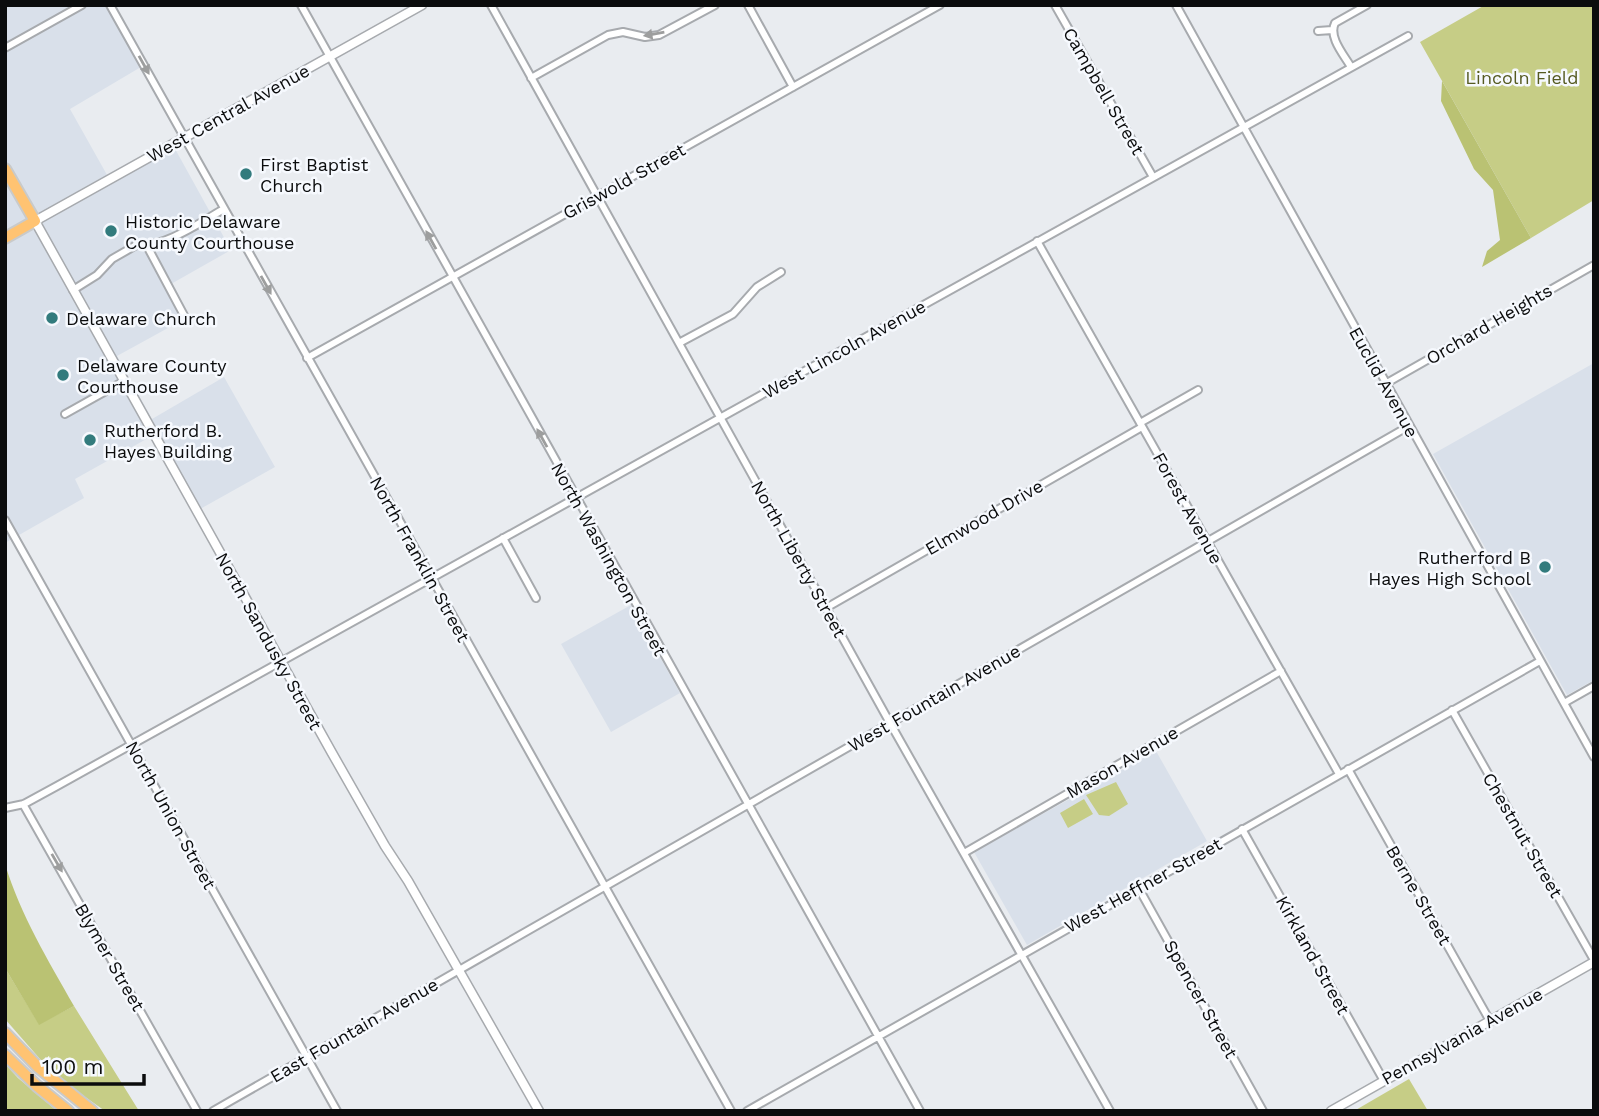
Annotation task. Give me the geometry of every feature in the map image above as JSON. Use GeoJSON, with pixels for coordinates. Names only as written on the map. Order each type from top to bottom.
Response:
{"type":"FeatureCollection","features":[{"type":"Feature","properties":{"kind":"highway","name":"North Sandusky Street"},"geometry":{"type":"LineString","coordinates":[[5,169],[35,221]]}},
{"type":"Feature","properties":{"kind":"highway"},"geometry":{"type":"LineString","coordinates":[[5,239],[35,221]]}},
{"type":"Feature","properties":{"kind":"highway"},"geometry":{"type":"LineString","coordinates":[[5,1032],[45,1074],[92,1111]]}},
{"type":"Feature","properties":{"kind":"highway"},"geometry":{"type":"LineString","coordinates":[[5,1055],[68,1111]]}},
{"type":"Feature","properties":{"kind":"street"},"geometry":{"type":"LineString","coordinates":[[5,48],[82,5]]}},
{"type":"Feature","properties":{"kind":"street","name":"North Franklin Street"},"geometry":{"type":"LineString","coordinates":[[110,5],[731,1111]]}},
{"type":"Feature","properties":{"kind":"street","name":"North Washington Street"},"geometry":{"type":"LineString","coordinates":[[301,5],[920,1111]]}},
{"type":"Feature","properties":{"kind":"street","name":"West Central Avenue"},"geometry":{"type":"LineString","coordinates":[[35,221],[422,5]]}},
{"type":"Feature","properties":{"kind":"street","name":"North Liberty Street"},"geometry":{"type":"LineString","coordinates":[[491,5],[890,723],[1110,1111]]}},
{"type":"Feature","properties":{"kind":"street"},"geometry":{"type":"LineString","coordinates":[[531,78],[608,35],[623,32],[645,37],[659,35],[715,5]]}},
{"type":"Feature","properties":{"kind":"street"},"geometry":{"type":"LineString","coordinates":[[748,5],[793,87]]}},
{"type":"Feature","properties":{"kind":"street","name":"Campbell Street"},"geometry":{"type":"LineString","coordinates":[[1055,5],[1153,177]]}},
{"type":"Feature","properties":{"kind":"street","name":"Euclid Avenue"},"geometry":{"type":"LineString","coordinates":[[1176,5],[1594,757]]}},
{"type":"Feature","properties":{"kind":"street"},"geometry":{"type":"LineString","coordinates":[[1332,30],[1335,23],[1367,5]]}},
{"type":"Feature","properties":{"kind":"street","name":"Griswold Street"},"geometry":{"type":"LineString","coordinates":[[307,358],[937,6]]}},
{"type":"Feature","properties":{"kind":"street"},"geometry":{"type":"LineString","coordinates":[[1318,31],[1332,30]]}},
{"type":"Feature","properties":{"kind":"street"},"geometry":{"type":"LineString","coordinates":[[1332,30],[1351,67]]}},
{"type":"Feature","properties":{"kind":"street","name":"West Lincoln Avenue"},"geometry":{"type":"LineString","coordinates":[[5,808],[23,804],[131,745],[1408,36]]}},
{"type":"Feature","properties":{"kind":"street"},"geometry":{"type":"LineString","coordinates":[[73,289],[97,275],[112,259],[138,244],[147,246],[177,235],[224,209]]}},
{"type":"Feature","properties":{"kind":"street","name":"North Sandusky Street"},"geometry":{"type":"LineString","coordinates":[[35,221],[385,846],[408,881],[539,1111]]}},
{"type":"Feature","properties":{"kind":"street","name":"Forest Avenue"},"geometry":{"type":"LineString","coordinates":[[1037,242],[1339,775]]}},
{"type":"Feature","properties":{"kind":"street"},"geometry":{"type":"LineString","coordinates":[[147,246],[187,321]]}},
{"type":"Feature","properties":{"kind":"street","name":"Orchard Heights"},"geometry":{"type":"LineString","coordinates":[[1385,384],[1594,265]]}},
{"type":"Feature","properties":{"kind":"street"},"geometry":{"type":"LineString","coordinates":[[679,343],[733,314],[757,287],[781,272]]}},
{"type":"Feature","properties":{"kind":"street"},"geometry":{"type":"LineString","coordinates":[[65,414],[124,380]]}},
{"type":"Feature","properties":{"kind":"street","name":"Elmwood Drive"},"geometry":{"type":"LineString","coordinates":[[826,608],[1198,390]]}},
{"type":"Feature","properties":{"kind":"street","name":"West Fountain Avenue"},"geometry":{"type":"LineString","coordinates":[[458,970],[1409,426]]}},
{"type":"Feature","properties":{"kind":"street","name":"North Union Street"},"geometry":{"type":"LineString","coordinates":[[5,520],[337,1111]]}},
{"type":"Feature","properties":{"kind":"street"},"geometry":{"type":"LineString","coordinates":[[503,538],[536,598]]}},
{"type":"Feature","properties":{"kind":"street","name":"West Heffner Street"},"geometry":{"type":"LineString","coordinates":[[747,1111],[1540,661]]}},
{"type":"Feature","properties":{"kind":"street","name":"Mason Avenue"},"geometry":{"type":"LineString","coordinates":[[964,853],[1280,671]]}},
{"type":"Feature","properties":{"kind":"street"},"geometry":{"type":"LineString","coordinates":[[1564,703],[1594,686]]}},
{"type":"Feature","properties":{"kind":"street","name":"Chestnut Street"},"geometry":{"type":"LineString","coordinates":[[1452,710],[1594,961]]}},
{"type":"Feature","properties":{"kind":"street","name":"Berne Street"},"geometry":{"type":"LineString","coordinates":[[1348,769],[1490,1021]]}},
{"type":"Feature","properties":{"kind":"street","name":"Blymer Street"},"geometry":{"type":"LineString","coordinates":[[23,804],[197,1111]]}},
{"type":"Feature","properties":{"kind":"street","name":"Kirkland Street"},"geometry":{"type":"LineString","coordinates":[[1242,829],[1384,1081]]}},
{"type":"Feature","properties":{"kind":"street","name":"Spencer Street"},"geometry":{"type":"LineString","coordinates":[[1138,887],[1263,1111]]}},
{"type":"Feature","properties":{"kind":"street","name":"Pennsylvania Avenue"},"geometry":{"type":"LineString","coordinates":[[1331,1111],[1594,961]]}},
{"type":"Feature","properties":{"kind":"street","name":"East Fountain Avenue"},"geometry":{"type":"LineString","coordinates":[[213,1111],[458,970]]}},
{"type":"Feature","properties":{"kind":"shaded area"},"geometry":{"type":"Polygon","coordinates":[[[5,5],[112,5],[146,64],[70,109],[111,182],[174,147],[231,250],[171,284],[188,317],[117,356],[152,419],[224,377],[275,467],[193,513],[150,437],[75,479],[84,498],[5,543],[5,5]]]}},
{"type":"Feature","properties":{"kind":"shaded area","name":"Rutherford B Hayes High School"},"geometry":{"type":"Polygon","coordinates":[[[1594,363],[1594,680],[1567,695],[1433,454],[1594,363]]]}},
{"type":"Feature","properties":{"kind":"shaded area"},"geometry":{"type":"Polygon","coordinates":[[[631,605],[680,693],[611,732],[561,644],[631,605]]]}},
{"type":"Feature","properties":{"kind":"shaded area"},"geometry":{"type":"Polygon","coordinates":[[[1156,751],[1207,841],[1027,945],[974,852],[1156,751]]]}},
{"type":"Feature","properties":{"kind":"green space","name":"Lincoln Field"},"geometry":{"type":"Polygon","coordinates":[[[1485,5],[1594,5],[1594,200],[1531,238],[1420,42],[1485,5]]]}},
{"type":"Feature","properties":{"kind":"green space"},"geometry":{"type":"Polygon","coordinates":[[[1442,81],[1531,238],[1482,267],[1487,251],[1500,240],[1493,190],[1474,169],[1441,101],[1442,81]]]}},
{"type":"Feature","properties":{"kind":"green space"},"geometry":{"type":"Polygon","coordinates":[[[1116,782],[1128,804],[1109,816],[1099,815],[1086,795],[1116,782]]]}},
{"type":"Feature","properties":{"kind":"green space"},"geometry":{"type":"Polygon","coordinates":[[[1084,799],[1093,814],[1068,828],[1060,813],[1084,799]]]}},
{"type":"Feature","properties":{"kind":"green space"},"geometry":{"type":"Polygon","coordinates":[[[5,864],[27,920],[74,1006],[39,1025],[5,968],[5,864]]]}},
{"type":"Feature","properties":{"kind":"green space"},"geometry":{"type":"Polygon","coordinates":[[[5,968],[39,1024],[74,1006],[139,1111],[105,1111],[74,1089],[40,1059],[5,1019],[5,968]]]}},
{"type":"Feature","properties":{"kind":"green space"},"geometry":{"type":"Polygon","coordinates":[[[5,1064],[18,1078],[57,1111],[5,1111],[5,1064]]]}},
{"type":"Feature","properties":{"kind":"green space"},"geometry":{"type":"Polygon","coordinates":[[[1409,1079],[1428,1111],[1354,1111],[1409,1079]]]}},
{"type":"Feature","properties":{"kind":"place","name":"First Baptist Church"},"geometry":{"type":"Point","coordinates":[246,174]}},
{"type":"Feature","properties":{"kind":"place","name":"Historic Delaware County Courthouse"},"geometry":{"type":"Point","coordinates":[111,231]}},
{"type":"Feature","properties":{"kind":"place","name":"Delaware Church"},"geometry":{"type":"Point","coordinates":[52,318]}},
{"type":"Feature","properties":{"kind":"place","name":"Delaware County Courthouse"},"geometry":{"type":"Point","coordinates":[63,375]}},
{"type":"Feature","properties":{"kind":"place","name":"Rutherford B. Hayes Building"},"geometry":{"type":"Point","coordinates":[90,440]}},
{"type":"Feature","properties":{"kind":"place","name":"Rutherford B Hayes High School"},"geometry":{"type":"Point","coordinates":[1545,567]}}]}
